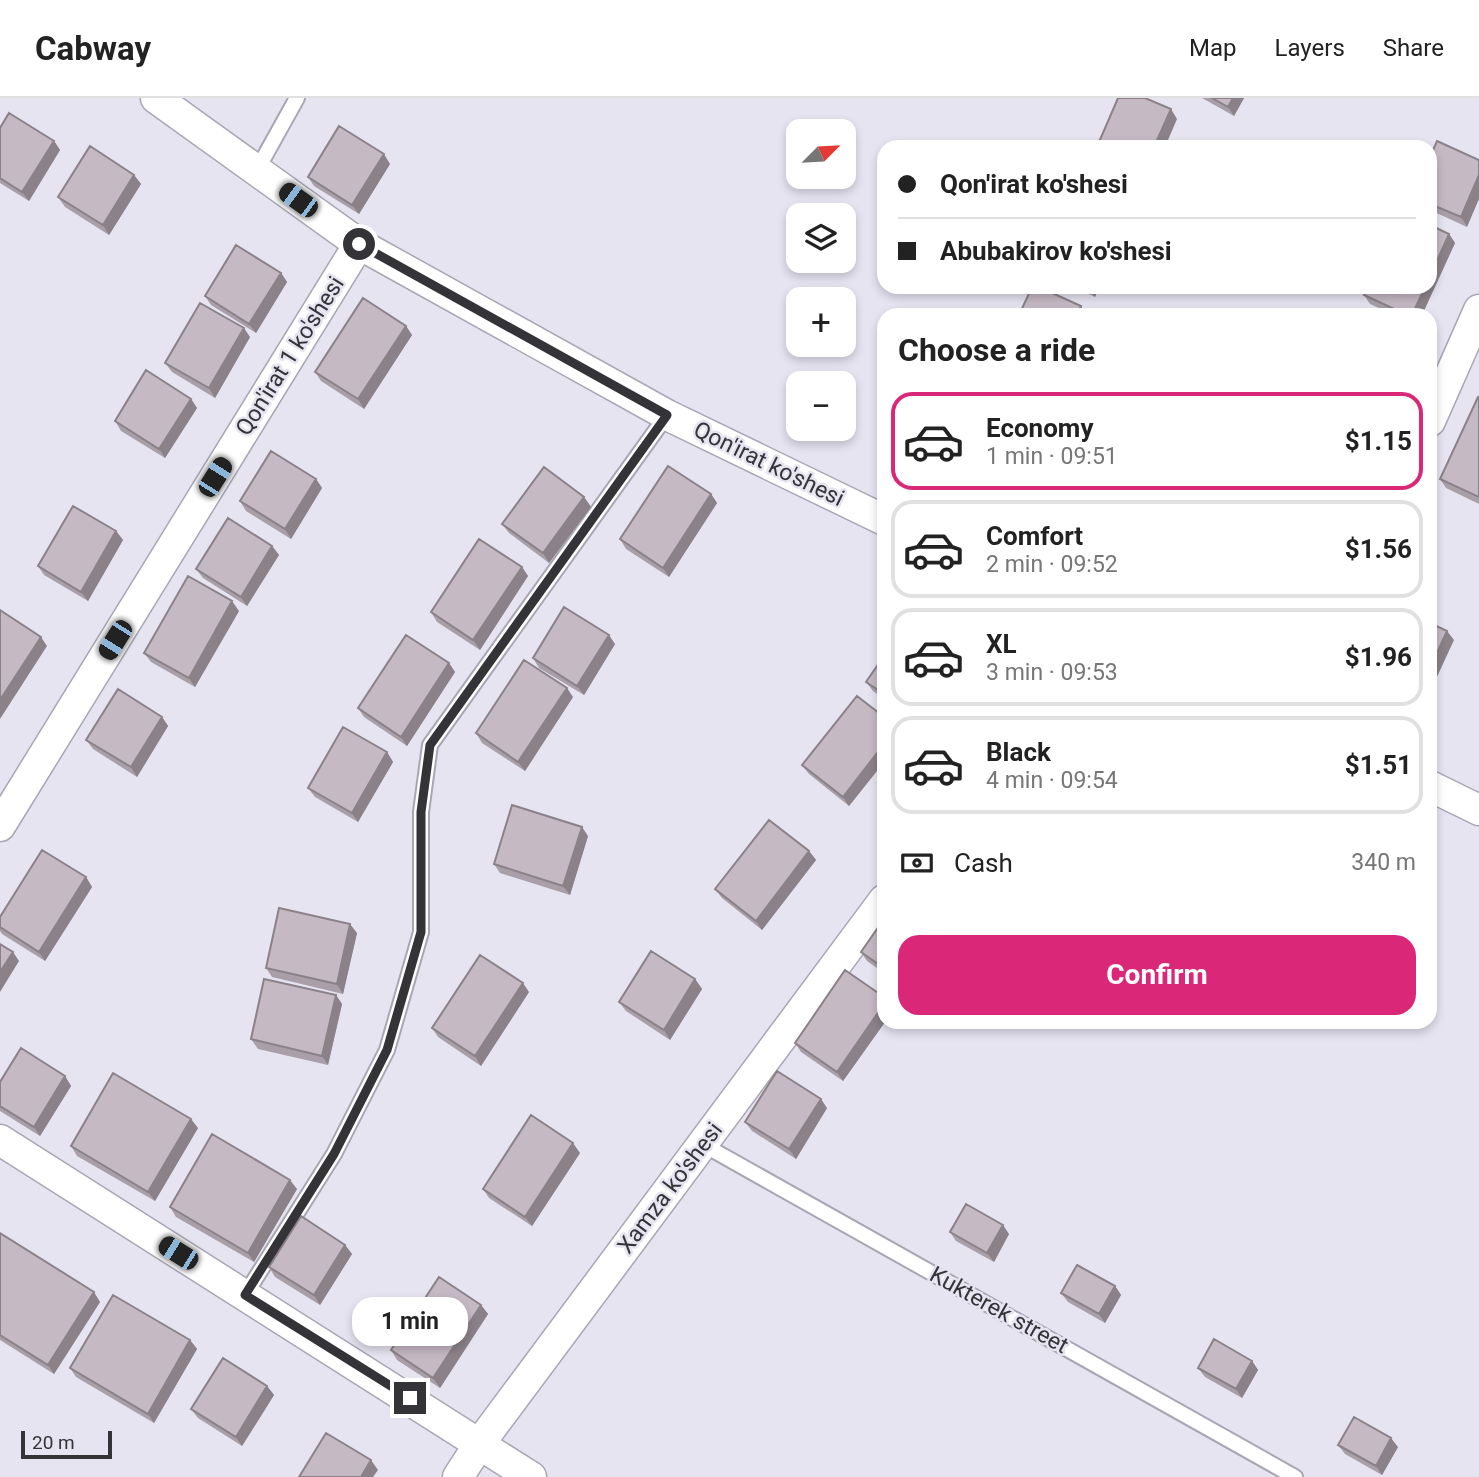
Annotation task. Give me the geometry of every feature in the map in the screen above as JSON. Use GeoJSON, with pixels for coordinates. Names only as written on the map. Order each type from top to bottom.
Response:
{"type":"FeatureCollection","features":[{"type":"Feature","properties":{"kind":"street","name":"Qon'irat ko'shesi"},"geometry":{"type":"LineString","coordinates":[[156,98],[359,244],[667,415],[877,517]]}},
{"type":"Feature","properties":{"kind":"street","name":"Qon'irat 1 ko'shesi"},"geometry":{"type":"LineString","coordinates":[[0,826],[359,244]]}},
{"type":"Feature","properties":{"kind":"street"},"geometry":{"type":"LineString","coordinates":[[1437,405],[1479,310]]}},
{"type":"Feature","properties":{"kind":"street"},"geometry":{"type":"LineString","coordinates":[[1437,789],[1479,810]]}},
{"type":"Feature","properties":{"kind":"street","name":"Xamza ko'shesi"},"geometry":{"type":"LineString","coordinates":[[458,1477],[480,1443],[877,909]]}},
{"type":"Feature","properties":{"kind":"street"},"geometry":{"type":"LineString","coordinates":[[0,1140],[531,1477]]}},
{"type":"Feature","properties":{"kind":"lane"},"geometry":{"type":"LineString","coordinates":[[257,170],[298,98]]}},
{"type":"Feature","properties":{"kind":"lane"},"geometry":{"type":"LineString","coordinates":[[245,1295],[334,1154],[387,1050],[421,932],[421,812],[430,745],[667,415]]}},
{"type":"Feature","properties":{"kind":"lane","name":"Kukterek street"},"geometry":{"type":"LineString","coordinates":[[702,1144],[1295,1477]]}},
{"type":"Feature","properties":{"kind":"building"},"geometry":{"type":"Polygon","coordinates":[[[1118,98],[1145,98],[1171,109],[1157,140],[1100,140],[1118,98]]]}},
{"type":"Feature","properties":{"kind":"building"},"geometry":{"type":"Polygon","coordinates":[[[1212,98],[1233,98],[1228,107],[1212,98]]]}},
{"type":"Feature","properties":{"kind":"building"},"geometry":{"type":"Polygon","coordinates":[[[9,113],[54,141],[22,192],[0,178],[0,128],[9,113]]]}},
{"type":"Feature","properties":{"kind":"building"},"geometry":{"type":"Polygon","coordinates":[[[339,126],[384,154],[352,205],[308,177],[339,126]]]}},
{"type":"Feature","properties":{"kind":"building"},"geometry":{"type":"Polygon","coordinates":[[[1437,141],[1479,160],[1479,175],[1461,217],[1437,207],[1437,141]]]}},
{"type":"Feature","properties":{"kind":"building"},"geometry":{"type":"Polygon","coordinates":[[[90,146],[134,175],[103,225],[58,197],[90,146]]]}},
{"type":"Feature","properties":{"kind":"building"},"geometry":{"type":"Polygon","coordinates":[[[1437,228],[1449,234],[1437,261],[1437,228]]]}},
{"type":"Feature","properties":{"kind":"building"},"geometry":{"type":"Polygon","coordinates":[[[236,245],[281,273],[249,324],[205,296],[236,245]]]}},
{"type":"Feature","properties":{"kind":"building"},"geometry":{"type":"Polygon","coordinates":[[[1029,294],[1054,294],[1081,306],[1080,308],[1022,308],[1029,294]]]}},
{"type":"Feature","properties":{"kind":"building"},"geometry":{"type":"Polygon","coordinates":[[[1422,294],[1415,308],[1392,308],[1364,295],[1422,294]]]}},
{"type":"Feature","properties":{"kind":"building"},"geometry":{"type":"Polygon","coordinates":[[[363,298],[406,326],[358,399],[315,372],[363,298]]]}},
{"type":"Feature","properties":{"kind":"building"},"geometry":{"type":"Polygon","coordinates":[[[200,303],[244,328],[209,388],[165,363],[200,303]]]}},
{"type":"Feature","properties":{"kind":"building"},"geometry":{"type":"Polygon","coordinates":[[[146,370],[191,399],[159,449],[115,421],[146,370]]]}},
{"type":"Feature","properties":{"kind":"building"},"geometry":{"type":"Polygon","coordinates":[[[1479,397],[1479,497],[1440,479],[1479,397]]]}},
{"type":"Feature","properties":{"kind":"building"},"geometry":{"type":"Polygon","coordinates":[[[271,451],[316,479],[285,529],[240,501],[271,451]]]}},
{"type":"Feature","properties":{"kind":"building"},"geometry":{"type":"Polygon","coordinates":[[[668,466],[711,494],[663,568],[620,539],[668,466]]]}},
{"type":"Feature","properties":{"kind":"building"},"geometry":{"type":"Polygon","coordinates":[[[544,467],[584,497],[543,553],[502,524],[544,467]]]}},
{"type":"Feature","properties":{"kind":"building"},"geometry":{"type":"Polygon","coordinates":[[[73,506],[116,531],[81,592],[38,566],[73,506]]]}},
{"type":"Feature","properties":{"kind":"building"},"geometry":{"type":"Polygon","coordinates":[[[228,518],[272,546],[241,597],[196,569],[228,518]]]}},
{"type":"Feature","properties":{"kind":"building"},"geometry":{"type":"Polygon","coordinates":[[[479,539],[522,567],[473,640],[431,612],[479,539]]]}},
{"type":"Feature","properties":{"kind":"building"},"geometry":{"type":"Polygon","coordinates":[[[188,576],[232,601],[189,678],[144,653],[188,576]]]}},
{"type":"Feature","properties":{"kind":"building"},"geometry":{"type":"Polygon","coordinates":[[[564,607],[609,635],[577,686],[533,658],[564,607]]]}},
{"type":"Feature","properties":{"kind":"building"},"geometry":{"type":"Polygon","coordinates":[[[0,610],[41,637],[0,700],[0,610]]]}},
{"type":"Feature","properties":{"kind":"building"},"geometry":{"type":"Polygon","coordinates":[[[1437,626],[1447,631],[1437,653],[1437,626]]]}},
{"type":"Feature","properties":{"kind":"building"},"geometry":{"type":"Polygon","coordinates":[[[406,635],[449,663],[401,737],[358,708],[406,635]]]}},
{"type":"Feature","properties":{"kind":"building"},"geometry":{"type":"Polygon","coordinates":[[[524,660],[567,688],[518,762],[476,733],[524,660]]]}},
{"type":"Feature","properties":{"kind":"building"},"geometry":{"type":"Polygon","coordinates":[[[877,666],[877,689],[866,682],[877,666]]]}},
{"type":"Feature","properties":{"kind":"building"},"geometry":{"type":"Polygon","coordinates":[[[118,689],[162,717],[131,767],[86,740],[118,689]]]}},
{"type":"Feature","properties":{"kind":"building"},"geometry":{"type":"Polygon","coordinates":[[[857,696],[877,712],[877,753],[843,797],[802,765],[857,696]]]}},
{"type":"Feature","properties":{"kind":"building"},"geometry":{"type":"Polygon","coordinates":[[[343,727],[387,752],[352,813],[308,788],[343,727]]]}},
{"type":"Feature","properties":{"kind":"building"},"geometry":{"type":"Polygon","coordinates":[[[512,805],[582,827],[563,886],[494,864],[512,805]]]}},
{"type":"Feature","properties":{"kind":"building"},"geometry":{"type":"Polygon","coordinates":[[[769,820],[809,851],[756,921],[715,889],[769,820]]]}},
{"type":"Feature","properties":{"kind":"building"},"geometry":{"type":"Polygon","coordinates":[[[42,850],[86,877],[39,952],[0,927],[0,917],[42,850]]]}},
{"type":"Feature","properties":{"kind":"building"},"geometry":{"type":"Polygon","coordinates":[[[279,908],[350,924],[337,984],[266,968],[279,908]]]}},
{"type":"Feature","properties":{"kind":"building"},"geometry":{"type":"Polygon","coordinates":[[[877,929],[877,963],[861,952],[877,929]]]}},
{"type":"Feature","properties":{"kind":"building"},"geometry":{"type":"Polygon","coordinates":[[[0,944],[13,952],[0,972],[0,944]]]}},
{"type":"Feature","properties":{"kind":"building"},"geometry":{"type":"Polygon","coordinates":[[[651,951],[695,979],[664,1030],[619,1002],[651,951]]]}},
{"type":"Feature","properties":{"kind":"building"},"geometry":{"type":"Polygon","coordinates":[[[480,955],[523,983],[475,1056],[432,1028],[480,955]]]}},
{"type":"Feature","properties":{"kind":"building"},"geometry":{"type":"Polygon","coordinates":[[[845,970],[877,992],[877,1014],[837,1072],[795,1043],[845,970]]]}},
{"type":"Feature","properties":{"kind":"building"},"geometry":{"type":"Polygon","coordinates":[[[264,979],[336,995],[322,1056],[251,1039],[264,979]]]}},
{"type":"Feature","properties":{"kind":"building"},"geometry":{"type":"Polygon","coordinates":[[[21,1048],[65,1076],[34,1127],[0,1106],[0,1082],[21,1048]]]}},
{"type":"Feature","properties":{"kind":"building"},"geometry":{"type":"Polygon","coordinates":[[[777,1071],[821,1099],[789,1149],[745,1122],[777,1071]]]}},
{"type":"Feature","properties":{"kind":"building"},"geometry":{"type":"Polygon","coordinates":[[[113,1073],[191,1119],[148,1192],[71,1146],[113,1073]]]}},
{"type":"Feature","properties":{"kind":"building"},"geometry":{"type":"Polygon","coordinates":[[[531,1115],[573,1143],[525,1217],[483,1189],[531,1115]]]}},
{"type":"Feature","properties":{"kind":"building"},"geometry":{"type":"Polygon","coordinates":[[[212,1134],[290,1180],[248,1253],[170,1207],[212,1134]]]}},
{"type":"Feature","properties":{"kind":"building"},"geometry":{"type":"Polygon","coordinates":[[[966,1204],[1003,1225],[987,1253],[950,1232],[966,1204]]]}},
{"type":"Feature","properties":{"kind":"building"},"geometry":{"type":"Polygon","coordinates":[[[301,1216],[345,1245],[314,1295],[269,1267],[301,1216]]]}},
{"type":"Feature","properties":{"kind":"building"},"geometry":{"type":"Polygon","coordinates":[[[0,1233],[94,1292],[48,1365],[0,1335],[0,1233]]]}},
{"type":"Feature","properties":{"kind":"building"},"geometry":{"type":"Polygon","coordinates":[[[1077,1265],[1115,1286],[1099,1314],[1061,1293],[1077,1265]]]}},
{"type":"Feature","properties":{"kind":"building"},"geometry":{"type":"Polygon","coordinates":[[[439,1277],[481,1305],[433,1378],[391,1350],[439,1277]]]}},
{"type":"Feature","properties":{"kind":"building"},"geometry":{"type":"Polygon","coordinates":[[[113,1295],[190,1340],[148,1414],[70,1368],[113,1295]]]}},
{"type":"Feature","properties":{"kind":"building"},"geometry":{"type":"Polygon","coordinates":[[[1214,1339],[1252,1361],[1236,1389],[1198,1368],[1214,1339]]]}},
{"type":"Feature","properties":{"kind":"building"},"geometry":{"type":"Polygon","coordinates":[[[223,1358],[267,1386],[236,1437],[191,1409],[223,1358]]]}},
{"type":"Feature","properties":{"kind":"building"},"geometry":{"type":"Polygon","coordinates":[[[1354,1417],[1391,1438],[1376,1466],[1338,1445],[1354,1417]]]}},
{"type":"Feature","properties":{"kind":"building"},"geometry":{"type":"Polygon","coordinates":[[[326,1433],[371,1460],[361,1477],[299,1477],[326,1433]]]}},
{"type":"Feature","properties":{"kind":"route"},"geometry":{"type":"LineString","coordinates":[[359,244],[667,415],[430,745],[421,812],[421,932],[387,1050],[334,1154],[245,1295],[410,1398]]}}]}
